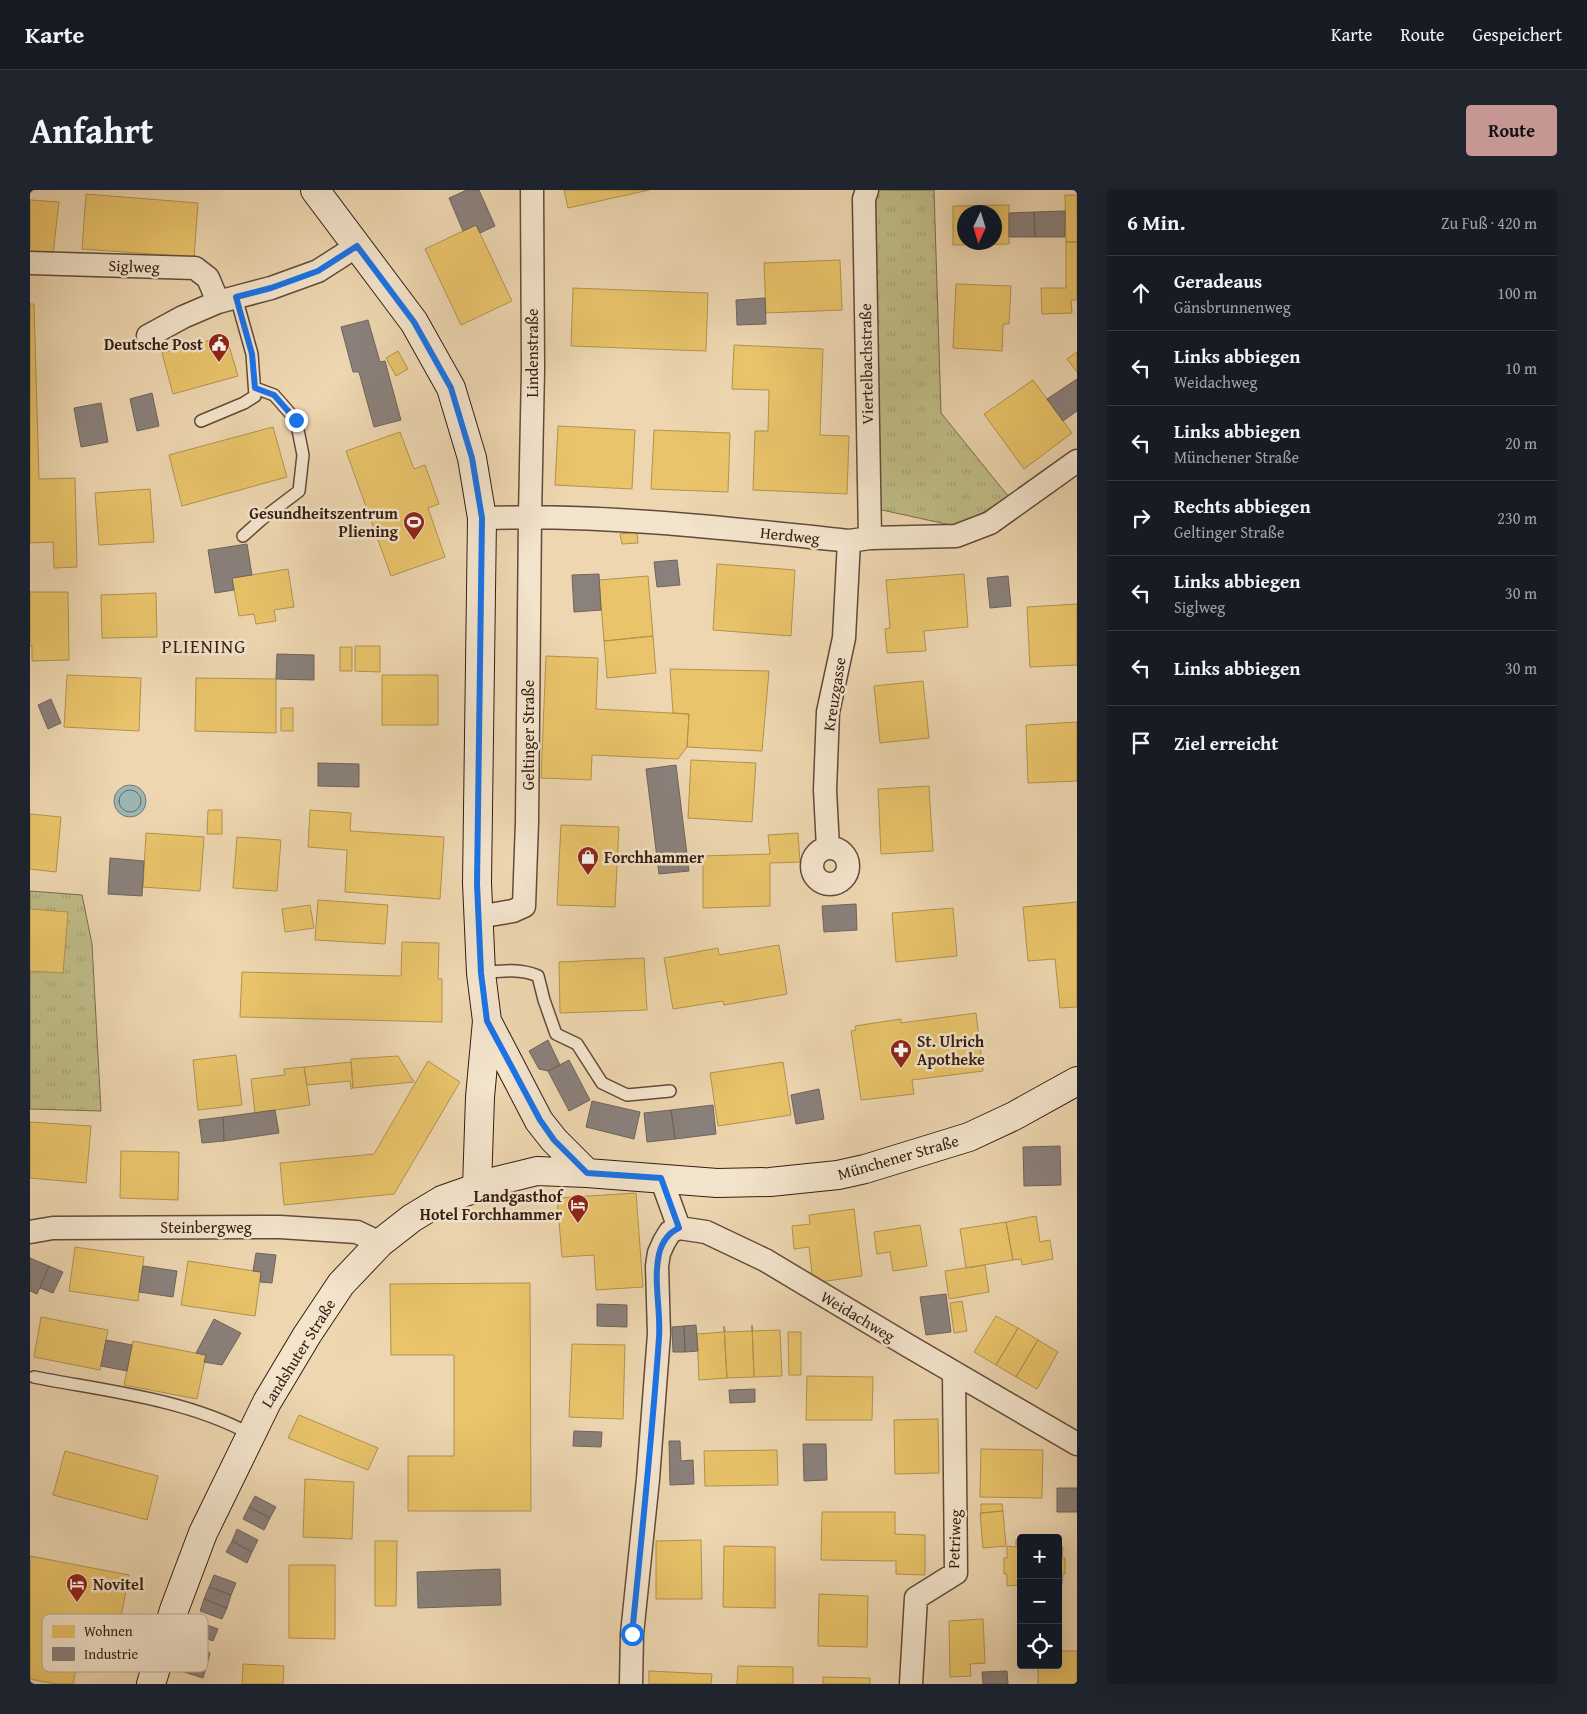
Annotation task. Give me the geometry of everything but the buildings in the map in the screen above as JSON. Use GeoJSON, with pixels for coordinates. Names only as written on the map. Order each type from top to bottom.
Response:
{"type":"FeatureCollection","features":[{"type":"Feature","properties":{"kind":"main road"},"geometry":{"type":"LineString","coordinates":[[315,190],[414,322],[451,388],[472,458],[482,518],[477,884],[481,973],[487,1021],[480,1097],[477,1187]]}},
{"type":"Feature","properties":{"kind":"main road"},"geometry":{"type":"LineString","coordinates":[[487,1021],[540,1120],[554,1140],[587,1173]]}},
{"type":"Feature","properties":{"kind":"main road","name":"Münchener Straße"},"geometry":{"type":"LineString","coordinates":[[587,1173],[717,1183],[770,1182],[814,1178],[865,1169],[969,1137],[1014,1116],[1077,1081]]}},
{"type":"Feature","properties":{"kind":"main road","name":"Landshuter Straße"},"geometry":{"type":"LineString","coordinates":[[173,1614],[203,1533],[267,1402],[307,1335],[342,1284],[380,1243],[412,1218],[442,1200],[477,1187],[518,1174],[537,1171],[587,1173]]}},
{"type":"Feature","properties":{"kind":"main road","name":"Landshuter Straße"},"geometry":{"type":"LineString","coordinates":[[151,1684],[155,1672]]}},
{"type":"Feature","properties":{"kind":"street","name":"Lindenstraße"},"geometry":{"type":"LineString","coordinates":[[530,516],[533,369],[532,190]]}},
{"type":"Feature","properties":{"kind":"street","name":"Viertelbachstraße"},"geometry":{"type":"LineString","coordinates":[[860,539],[865,325],[864,199],[867,190]]}},
{"type":"Feature","properties":{"kind":"street"},"geometry":{"type":"LineString","coordinates":[[148,336],[183,317],[227,300],[271,288],[318,271],[357,246]]}},
{"type":"Feature","properties":{"kind":"street","name":"Siglweg"},"geometry":{"type":"LineString","coordinates":[[30,263],[195,268],[208,278],[227,300]]}},
{"type":"Feature","properties":{"kind":"street","name":"Herdweg"},"geometry":{"type":"LineString","coordinates":[[482,518],[530,516],[676,523],[860,539],[956,536],[990,523],[1077,461]]}},
{"type":"Feature","properties":{"kind":"street","name":"Geltinger Straße"},"geometry":{"type":"LineString","coordinates":[[478,917],[513,911],[524,906],[528,822],[530,516]]}},
{"type":"Feature","properties":{"kind":"street","name":"Kreuzgasse"},"geometry":{"type":"LineString","coordinates":[[828,848],[825,790],[828,712],[844,638],[860,539]]}},
{"type":"Feature","properties":{"kind":"street"},"geometry":{"type":"LineString","coordinates":[[630,1684],[632,1634],[648,1479],[659,1334],[657,1266],[659,1253],[664,1242],[670,1232],[679,1228],[661,1178]]}},
{"type":"Feature","properties":{"kind":"street","name":"Steinbergweg"},"geometry":{"type":"LineString","coordinates":[[30,1232],[53,1228],[280,1227],[357,1232],[380,1243]]}},
{"type":"Feature","properties":{"kind":"street","name":"Weidachweg"},"geometry":{"type":"LineString","coordinates":[[679,1228],[706,1232],[766,1260],[954,1373],[1077,1444]]}},
{"type":"Feature","properties":{"kind":"street","name":"Petriweg"},"geometry":{"type":"LineString","coordinates":[[911,1684],[916,1598],[956,1574],[954,1373]]}},
{"type":"Feature","properties":{"kind":"lane"},"geometry":{"type":"LineString","coordinates":[[201,421],[244,403],[255,396],[252,354],[227,300]]}},
{"type":"Feature","properties":{"kind":"lane"},"geometry":{"type":"LineString","coordinates":[[243,536],[299,491],[303,455],[296,420],[274,395],[255,388]]}},
{"type":"Feature","properties":{"kind":"lane"},"geometry":{"type":"LineString","coordinates":[[481,973],[504,970],[527,971],[538,976],[556,1034],[577,1044],[602,1083],[627,1095],[670,1091]]}},
{"type":"Feature","properties":{"kind":"lane"},"geometry":{"type":"LineString","coordinates":[[34,1377],[183,1406],[232,1424],[250,1434]]}},
{"type":"Feature","properties":{"kind":"green space"},"geometry":{"type":"Polygon","coordinates":[[[875,190],[934,190],[941,413],[1008,496],[984,512],[955,526],[873,508],[875,190]]]}},
{"type":"Feature","properties":{"kind":"green space"},"geometry":{"type":"Polygon","coordinates":[[[30,891],[82,895],[92,944],[101,1111],[30,1109],[30,891]]]}},
{"type":"Feature","properties":{"kind":"water"},"geometry":{"type":"Polygon","coordinates":[[[130,785],[141,790],[146,801],[141,812],[130,817],[119,812],[114,801],[119,790],[130,785]]]}},
{"type":"Feature","properties":{"kind":"place","name":"Deutsche Post"},"geometry":{"type":"Point","coordinates":[219,363]}},
{"type":"Feature","properties":{"kind":"place","name":"Gesundheitszentrum Pliening"},"geometry":{"type":"Point","coordinates":[414,541]}},
{"type":"Feature","properties":{"kind":"place","name":"Forchhammer"},"geometry":{"type":"Point","coordinates":[588,876]}},
{"type":"Feature","properties":{"kind":"place","name":"St. Ulrich Apotheke"},"geometry":{"type":"Point","coordinates":[901,1069]}},
{"type":"Feature","properties":{"kind":"place","name":"Landgasthof Hotel Forchhammer"},"geometry":{"type":"Point","coordinates":[578,1224]}},
{"type":"Feature","properties":{"kind":"place","name":"Novitel"},"geometry":{"type":"Point","coordinates":[77,1603]}},
{"type":"Feature","properties":{"kind":"district","name":"PLIENING"},"geometry":{"type":"Point","coordinates":[204,646]}},
{"type":"Feature","properties":{"kind":"route"},"geometry":{"type":"LineString","coordinates":[[296,420],[274,395],[255,388],[252,354],[236,297],[271,288],[318,271],[357,246],[414,322],[451,388],[472,458],[480,501],[482,518],[477,884],[481,973],[487,1021],[522,1089],[554,1140],[587,1173],[661,1178],[679,1228],[670,1232],[664,1242],[659,1253],[657,1266],[659,1334],[648,1479],[632,1634]]}}]}
